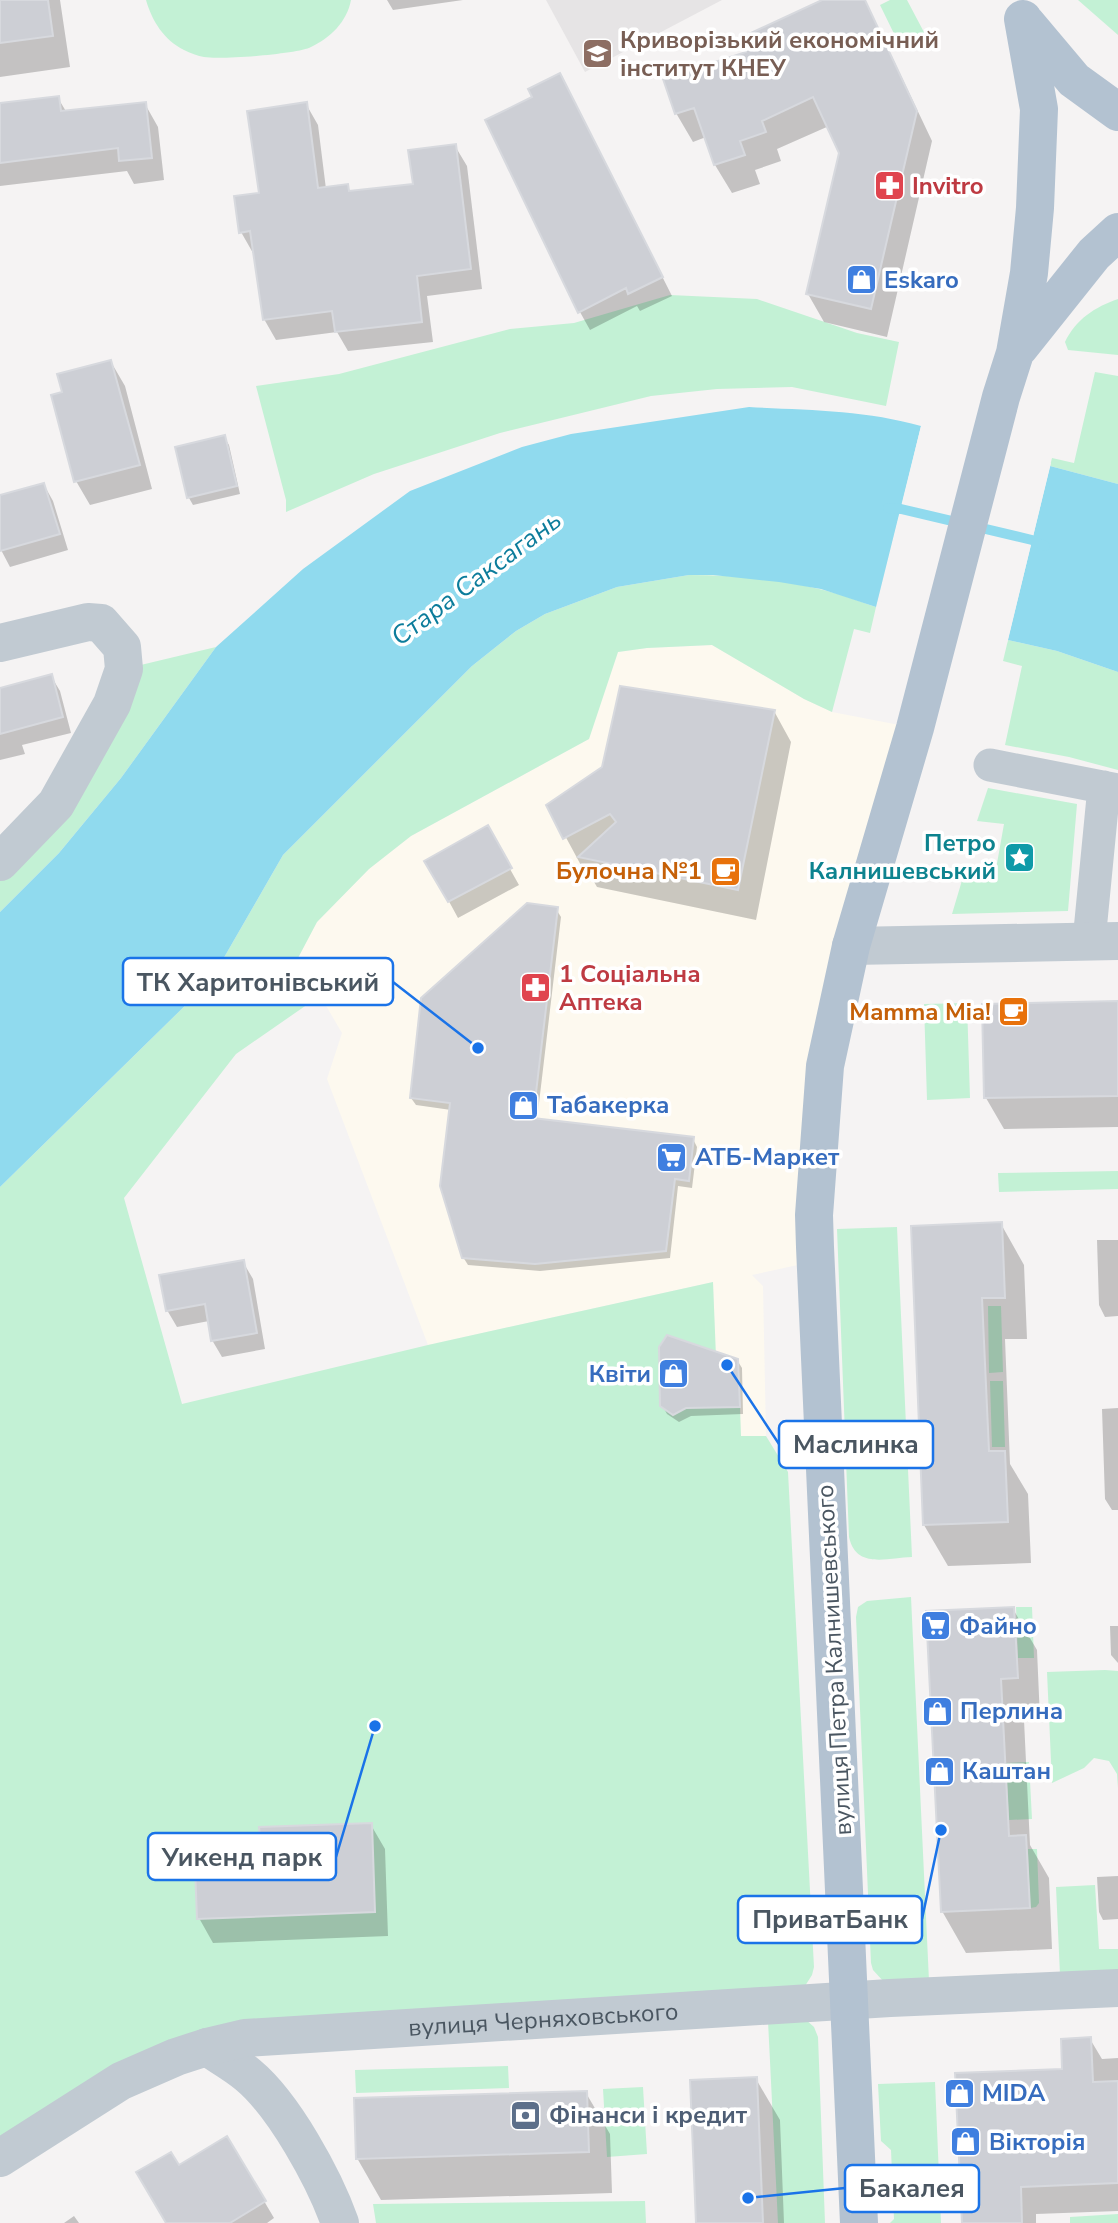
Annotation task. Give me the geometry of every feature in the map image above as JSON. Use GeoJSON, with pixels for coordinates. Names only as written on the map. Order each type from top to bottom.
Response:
{"type":"FeatureCollection","features":[{"type":"Feature","properties":{"kind":"main road"},"geometry":{"type":"LineString","coordinates":[[1017,10],[1074,80],[1118,112]]}},
{"type":"Feature","properties":{"kind":"main road"},"geometry":{"type":"LineString","coordinates":[[1015,353],[1029,273],[1039,109],[1017,10]]}},
{"type":"Feature","properties":{"kind":"main road"},"geometry":{"type":"LineString","coordinates":[[1015,353],[1094,254],[1118,232]]}},
{"type":"Feature","properties":{"kind":"main road","name":"вулиця Петра Калнишевського"},"geometry":{"type":"LineString","coordinates":[[859,2223],[814,1216],[824,1066],[851,946],[915,728],[1001,397],[1015,353]]}},
{"type":"Feature","properties":{"kind":"street"},"geometry":{"type":"LineString","coordinates":[[0,643],[88,622],[101,623],[122,647],[124,669],[112,704],[56,804],[0,862]]}},
{"type":"Feature","properties":{"kind":"street"},"geometry":{"type":"LineString","coordinates":[[851,946],[1104,941],[1111,788],[990,765]]}},
{"type":"Feature","properties":{"kind":"street","name":"вулиця Черняховського"},"geometry":{"type":"LineString","coordinates":[[0,2158],[121,2081],[207,2047],[262,2036],[1118,1988]]}},
{"type":"Feature","properties":{"kind":"street"},"geometry":{"type":"LineString","coordinates":[[207,2047],[248,2075],[280,2110],[304,2150],[340,2223]]}},
{"type":"Feature","properties":{"kind":"shaded area","name":"Криворізький економічний інститут КНЕУ"},"geometry":{"type":"Polygon","coordinates":[[[546,0],[722,0],[585,72],[546,0]]]}},
{"type":"Feature","properties":{"kind":"shaded area"},"geometry":{"type":"Polygon","coordinates":[[[712,645],[804,699],[832,712],[915,728],[851,946],[816,1261],[752,1275],[763,1286],[766,1436],[741,1436],[717,1408],[713,1282],[428,1345],[327,1079],[342,1033],[298,958],[317,922],[369,869],[411,836],[589,739],[618,652],[712,645]]]}},
{"type":"Feature","properties":{"kind":"green space"},"geometry":{"type":"Polygon","coordinates":[[[146,0],[351,0],[346,15],[337,28],[311,47],[276,54],[213,58],[191,53],[170,41],[155,22],[146,0]]]}},
{"type":"Feature","properties":{"kind":"green space"},"geometry":{"type":"Polygon","coordinates":[[[890,0],[907,0],[926,36],[901,48],[880,5],[890,0]]]}},
{"type":"Feature","properties":{"kind":"green space"},"geometry":{"type":"Polygon","coordinates":[[[1078,0],[1118,0],[1118,35],[1078,0]]]}},
{"type":"Feature","properties":{"kind":"green space"},"geometry":{"type":"Polygon","coordinates":[[[670,295],[757,299],[857,333],[899,342],[886,406],[792,387],[717,389],[651,396],[500,433],[374,474],[286,512],[286,500],[256,386],[339,374],[510,329],[574,323],[670,295]]]}},
{"type":"Feature","properties":{"kind":"green space"},"geometry":{"type":"Polygon","coordinates":[[[1118,299],[1118,355],[1068,350],[1065,342],[1081,320],[1094,310],[1118,299]]]}},
{"type":"Feature","properties":{"kind":"green space"},"geometry":{"type":"Polygon","coordinates":[[[1095,372],[1118,376],[1118,484],[1050,466],[1052,458],[1074,463],[1095,372]]]}},
{"type":"Feature","properties":{"kind":"green space"},"geometry":{"type":"Polygon","coordinates":[[[689,575],[738,577],[819,589],[876,607],[870,633],[854,629],[832,712],[804,699],[712,645],[618,652],[589,739],[411,836],[369,869],[317,922],[298,958],[321,995],[236,1054],[124,1198],[182,1404],[428,1345],[713,1282],[718,1407],[740,1407],[741,1436],[766,1436],[788,1472],[814,1967],[812,1975],[805,1986],[243,2021],[0,2144],[0,1187],[198,993],[222,961],[283,855],[472,666],[516,631],[545,614],[617,587],[689,575]],[[371,1823],[260,1827],[260,1837],[197,1919],[375,1912],[371,1823]]]}},
{"type":"Feature","properties":{"kind":"green space"},"geometry":{"type":"Polygon","coordinates":[[[1008,640],[1057,651],[1118,672],[1118,770],[1069,757],[1005,745],[1022,666],[1003,661],[1008,640]]]}},
{"type":"Feature","properties":{"kind":"green space"},"geometry":{"type":"Polygon","coordinates":[[[216,647],[121,778],[59,853],[0,912],[0,862],[124,669],[216,647]]]}},
{"type":"Feature","properties":{"kind":"green space"},"geometry":{"type":"Polygon","coordinates":[[[988,788],[1077,804],[1068,911],[952,914],[966,867],[996,869],[1004,824],[977,821],[988,788]]]}},
{"type":"Feature","properties":{"kind":"green space"},"geometry":{"type":"Polygon","coordinates":[[[967,1003],[970,1098],[927,1100],[924,1004],[967,1003]]]}},
{"type":"Feature","properties":{"kind":"green space"},"geometry":{"type":"Polygon","coordinates":[[[1118,1171],[1118,1189],[999,1192],[998,1173],[1118,1171]]]}},
{"type":"Feature","properties":{"kind":"green space"},"geometry":{"type":"Polygon","coordinates":[[[897,1227],[912,1557],[882,1560],[865,1558],[858,1554],[849,1537],[837,1229],[897,1227]]]}},
{"type":"Feature","properties":{"kind":"green space"},"geometry":{"type":"Polygon","coordinates":[[[988,1306],[1001,1306],[1003,1372],[989,1373],[988,1306]]]}},
{"type":"Feature","properties":{"kind":"green space"},"geometry":{"type":"Polygon","coordinates":[[[990,1381],[1003,1381],[1005,1447],[992,1447],[990,1381]]]}},
{"type":"Feature","properties":{"kind":"green space"},"geometry":{"type":"Polygon","coordinates":[[[911,1597],[929,1981],[884,1982],[873,1970],[871,1963],[856,1617],[858,1607],[867,1601],[911,1597]]]}},
{"type":"Feature","properties":{"kind":"green space"},"geometry":{"type":"Polygon","coordinates":[[[1016,1607],[1032,1607],[1034,1658],[1018,1658],[1016,1607]]]}},
{"type":"Feature","properties":{"kind":"green space"},"geometry":{"type":"Polygon","coordinates":[[[1118,1671],[1118,1788],[1117,1774],[1109,1761],[1094,1758],[1084,1768],[1052,1783],[1047,1672],[1118,1671]]]}},
{"type":"Feature","properties":{"kind":"green space"},"geometry":{"type":"Polygon","coordinates":[[[1029,1762],[1032,1819],[1009,1820],[1006,1763],[1029,1762]]]}},
{"type":"Feature","properties":{"kind":"green space"},"geometry":{"type":"Polygon","coordinates":[[[1028,1849],[1037,1849],[1039,1903],[1030,1908],[1028,1849]]]}},
{"type":"Feature","properties":{"kind":"green space"},"geometry":{"type":"Polygon","coordinates":[[[1095,1885],[1099,1949],[1118,1949],[1118,1972],[1060,1975],[1056,1887],[1095,1885]]]}},
{"type":"Feature","properties":{"kind":"green space"},"geometry":{"type":"Polygon","coordinates":[[[805,2019],[814,2027],[818,2037],[825,2223],[778,2223],[768,2021],[805,2019]]]}},
{"type":"Feature","properties":{"kind":"green space"},"geometry":{"type":"Polygon","coordinates":[[[508,2066],[509,2088],[356,2093],[355,2070],[508,2066]]]}},
{"type":"Feature","properties":{"kind":"green space"},"geometry":{"type":"Polygon","coordinates":[[[935,2082],[941,2223],[890,2223],[894,2219],[891,2150],[881,2141],[878,2084],[935,2082]]]}},
{"type":"Feature","properties":{"kind":"green space"},"geometry":{"type":"Polygon","coordinates":[[[643,2087],[647,2154],[607,2157],[603,2089],[643,2087]]]}},
{"type":"Feature","properties":{"kind":"green space"},"geometry":{"type":"Polygon","coordinates":[[[645,2201],[646,2223],[376,2223],[373,2204],[645,2201]]]}},
{"type":"Feature","properties":{"kind":"green space"},"geometry":{"type":"Polygon","coordinates":[[[1118,2214],[1118,2223],[1070,2223],[1070,2217],[1118,2214]]]}},
{"type":"Feature","properties":{"kind":"water","name":"Стара Саксагань"},"geometry":{"type":"Polygon","coordinates":[[[749,407],[857,414],[921,426],[876,607],[821,589],[713,575],[689,575],[617,587],[545,614],[516,631],[472,666],[283,855],[222,961],[198,993],[0,1187],[0,912],[59,853],[121,778],[216,647],[303,569],[410,491],[522,447],[571,434],[749,407]]]}},
{"type":"Feature","properties":{"kind":"water"},"geometry":{"type":"Polygon","coordinates":[[[1050,466],[1118,484],[1118,672],[1057,651],[1008,640],[1050,466]]]}},
{"type":"Feature","properties":{"kind":"pier"},"geometry":{"type":"Polygon","coordinates":[[[922,422],[925,427],[880,608],[876,611],[922,422]]]}},
{"type":"Feature","properties":{"kind":"pier"},"geometry":{"type":"Polygon","coordinates":[[[1048,463],[1051,463],[1007,643],[1005,639],[1048,463]]]}},
{"type":"Feature","properties":{"kind":"building"},"geometry":{"type":"Polygon","coordinates":[[[0,0],[48,0],[53,36],[0,43],[0,0]]]}},
{"type":"Feature","properties":{"kind":"building"},"geometry":{"type":"Polygon","coordinates":[[[822,0],[865,0],[917,111],[871,309],[806,294],[839,153],[813,97],[762,121],[766,132],[740,141],[745,155],[714,165],[694,108],[675,114],[663,79],[746,52],[740,38],[822,0]]]}},
{"type":"Feature","properties":{"kind":"building"},"geometry":{"type":"Polygon","coordinates":[[[560,73],[663,277],[628,294],[626,288],[578,313],[485,120],[532,97],[528,89],[560,73]]]}},
{"type":"Feature","properties":{"kind":"building"},"geometry":{"type":"Polygon","coordinates":[[[59,96],[61,111],[146,102],[152,158],[119,161],[118,148],[0,163],[0,103],[59,96]]]}},
{"type":"Feature","properties":{"kind":"building"},"geometry":{"type":"Polygon","coordinates":[[[307,102],[318,188],[348,184],[349,191],[413,184],[408,150],[456,144],[471,269],[417,276],[422,322],[335,332],[332,311],[263,320],[250,231],[239,233],[234,196],[259,193],[247,111],[307,102]]]}},
{"type":"Feature","properties":{"kind":"building"},"geometry":{"type":"Polygon","coordinates":[[[111,360],[140,465],[74,482],[51,395],[62,392],[57,374],[111,360]]]}},
{"type":"Feature","properties":{"kind":"building"},"geometry":{"type":"Polygon","coordinates":[[[225,435],[237,486],[187,498],[175,447],[225,435]]]}},
{"type":"Feature","properties":{"kind":"building"},"geometry":{"type":"Polygon","coordinates":[[[44,483],[60,534],[0,551],[0,495],[44,483]]]}},
{"type":"Feature","properties":{"kind":"building"},"geometry":{"type":"Polygon","coordinates":[[[52,674],[63,717],[0,734],[0,688],[52,674]]]}},
{"type":"Feature","properties":{"kind":"building"},"geometry":{"type":"Polygon","coordinates":[[[620,686],[775,710],[738,890],[578,857],[616,822],[610,814],[563,839],[546,805],[602,767],[620,686]]]}},
{"type":"Feature","properties":{"kind":"building"},"geometry":{"type":"Polygon","coordinates":[[[488,825],[512,868],[448,902],[424,861],[488,825]]]}},
{"type":"Feature","properties":{"kind":"building"},"geometry":{"type":"Polygon","coordinates":[[[527,903],[558,907],[533,1118],[694,1137],[689,1181],[675,1179],[666,1251],[535,1264],[462,1258],[440,1186],[450,1103],[410,1098],[421,998],[527,903]]]}},
{"type":"Feature","properties":{"kind":"building"},"geometry":{"type":"Polygon","coordinates":[[[1118,1001],[1118,1096],[984,1098],[982,1004],[1118,1001]]]}},
{"type":"Feature","properties":{"kind":"building"},"geometry":{"type":"Polygon","coordinates":[[[1002,1222],[1005,1298],[982,1298],[989,1451],[1005,1451],[1008,1522],[923,1525],[911,1226],[1002,1222]]]}},
{"type":"Feature","properties":{"kind":"building"},"geometry":{"type":"Polygon","coordinates":[[[244,1260],[257,1333],[211,1341],[205,1304],[166,1311],[159,1275],[244,1260]]]}},
{"type":"Feature","properties":{"kind":"building"},"geometry":{"type":"Polygon","coordinates":[[[667,1335],[738,1359],[740,1407],[686,1408],[673,1415],[660,1406],[659,1347],[667,1335]]]}},
{"type":"Feature","properties":{"kind":"building"},"geometry":{"type":"Polygon","coordinates":[[[1014,1607],[1018,1678],[1001,1679],[1009,1836],[1026,1835],[1030,1908],[941,1912],[926,1611],[1014,1607]]]}},
{"type":"Feature","properties":{"kind":"building"},"geometry":{"type":"Polygon","coordinates":[[[372,1823],[375,1912],[197,1919],[194,1840],[260,1837],[259,1827],[372,1823]]]}},
{"type":"Feature","properties":{"kind":"building"},"geometry":{"type":"Polygon","coordinates":[[[1091,2037],[1093,2082],[1118,2081],[1118,2183],[1021,2187],[1022,2223],[962,2223],[955,2073],[1062,2069],[1061,2039],[1091,2037]]]}},
{"type":"Feature","properties":{"kind":"building"},"geometry":{"type":"Polygon","coordinates":[[[757,2077],[763,2223],[696,2223],[690,2080],[757,2077]]]}},
{"type":"Feature","properties":{"kind":"building"},"geometry":{"type":"Polygon","coordinates":[[[587,2091],[589,2152],[356,2159],[354,2098],[587,2091]]]}},
{"type":"Feature","properties":{"kind":"building"},"geometry":{"type":"Polygon","coordinates":[[[227,2136],[266,2201],[230,2223],[166,2223],[136,2172],[171,2152],[179,2165],[227,2136]]]}},
{"type":"Feature","properties":{"kind":"waterway","name":"Стара Саксагань"},"geometry":{"type":"LineString","coordinates":[[888,508],[1032,540],[1045,546]]}},
{"type":"Feature","properties":{"kind":"place","name":"Криворізький економічний інститут КНЕУ"},"geometry":{"type":"Point","coordinates":[597,54]}},
{"type":"Feature","properties":{"kind":"place","name":"Invitro"},"geometry":{"type":"Point","coordinates":[889,186]}},
{"type":"Feature","properties":{"kind":"place","name":"Eskaro"},"geometry":{"type":"Point","coordinates":[861,280]}},
{"type":"Feature","properties":{"kind":"place","name":"Петро Калнишевський"},"geometry":{"type":"Point","coordinates":[1019,857]}},
{"type":"Feature","properties":{"kind":"place","name":"Булочна №1"},"geometry":{"type":"Point","coordinates":[725,871]}},
{"type":"Feature","properties":{"kind":"place","name":"1 Соціальна Аптека"},"geometry":{"type":"Point","coordinates":[536,988]}},
{"type":"Feature","properties":{"kind":"place","name":"Mamma Mia!"},"geometry":{"type":"Point","coordinates":[1014,1012]}},
{"type":"Feature","properties":{"kind":"place","name":"ТК Харитонівський"},"geometry":{"type":"Point","coordinates":[478,1048]}},
{"type":"Feature","properties":{"kind":"place","name":"Табакерка"},"geometry":{"type":"Point","coordinates":[524,1105]}},
{"type":"Feature","properties":{"kind":"place","name":"АТБ-Маркет"},"geometry":{"type":"Point","coordinates":[672,1157]}},
{"type":"Feature","properties":{"kind":"place","name":"Маслинка"},"geometry":{"type":"Point","coordinates":[727,1365]}},
{"type":"Feature","properties":{"kind":"place","name":"Квіти"},"geometry":{"type":"Point","coordinates":[674,1374]}},
{"type":"Feature","properties":{"kind":"place","name":"Файно"},"geometry":{"type":"Point","coordinates":[936,1626]}},
{"type":"Feature","properties":{"kind":"place","name":"Перлина"},"geometry":{"type":"Point","coordinates":[937,1711]}},
{"type":"Feature","properties":{"kind":"place","name":"Уикенд парк"},"geometry":{"type":"Point","coordinates":[375,1726]}},
{"type":"Feature","properties":{"kind":"place","name":"Каштан"},"geometry":{"type":"Point","coordinates":[939,1771]}},
{"type":"Feature","properties":{"kind":"place","name":"ПриватБанк"},"geometry":{"type":"Point","coordinates":[941,1830]}},
{"type":"Feature","properties":{"kind":"place","name":"MIDA"},"geometry":{"type":"Point","coordinates":[959,2093]}},
{"type":"Feature","properties":{"kind":"place","name":"Фінанси і кредит"},"geometry":{"type":"Point","coordinates":[526,2115]}},
{"type":"Feature","properties":{"kind":"place","name":"Вікторія"},"geometry":{"type":"Point","coordinates":[966,2142]}},
{"type":"Feature","properties":{"kind":"place","name":"Бакалея"},"geometry":{"type":"Point","coordinates":[748,2198]}}]}
